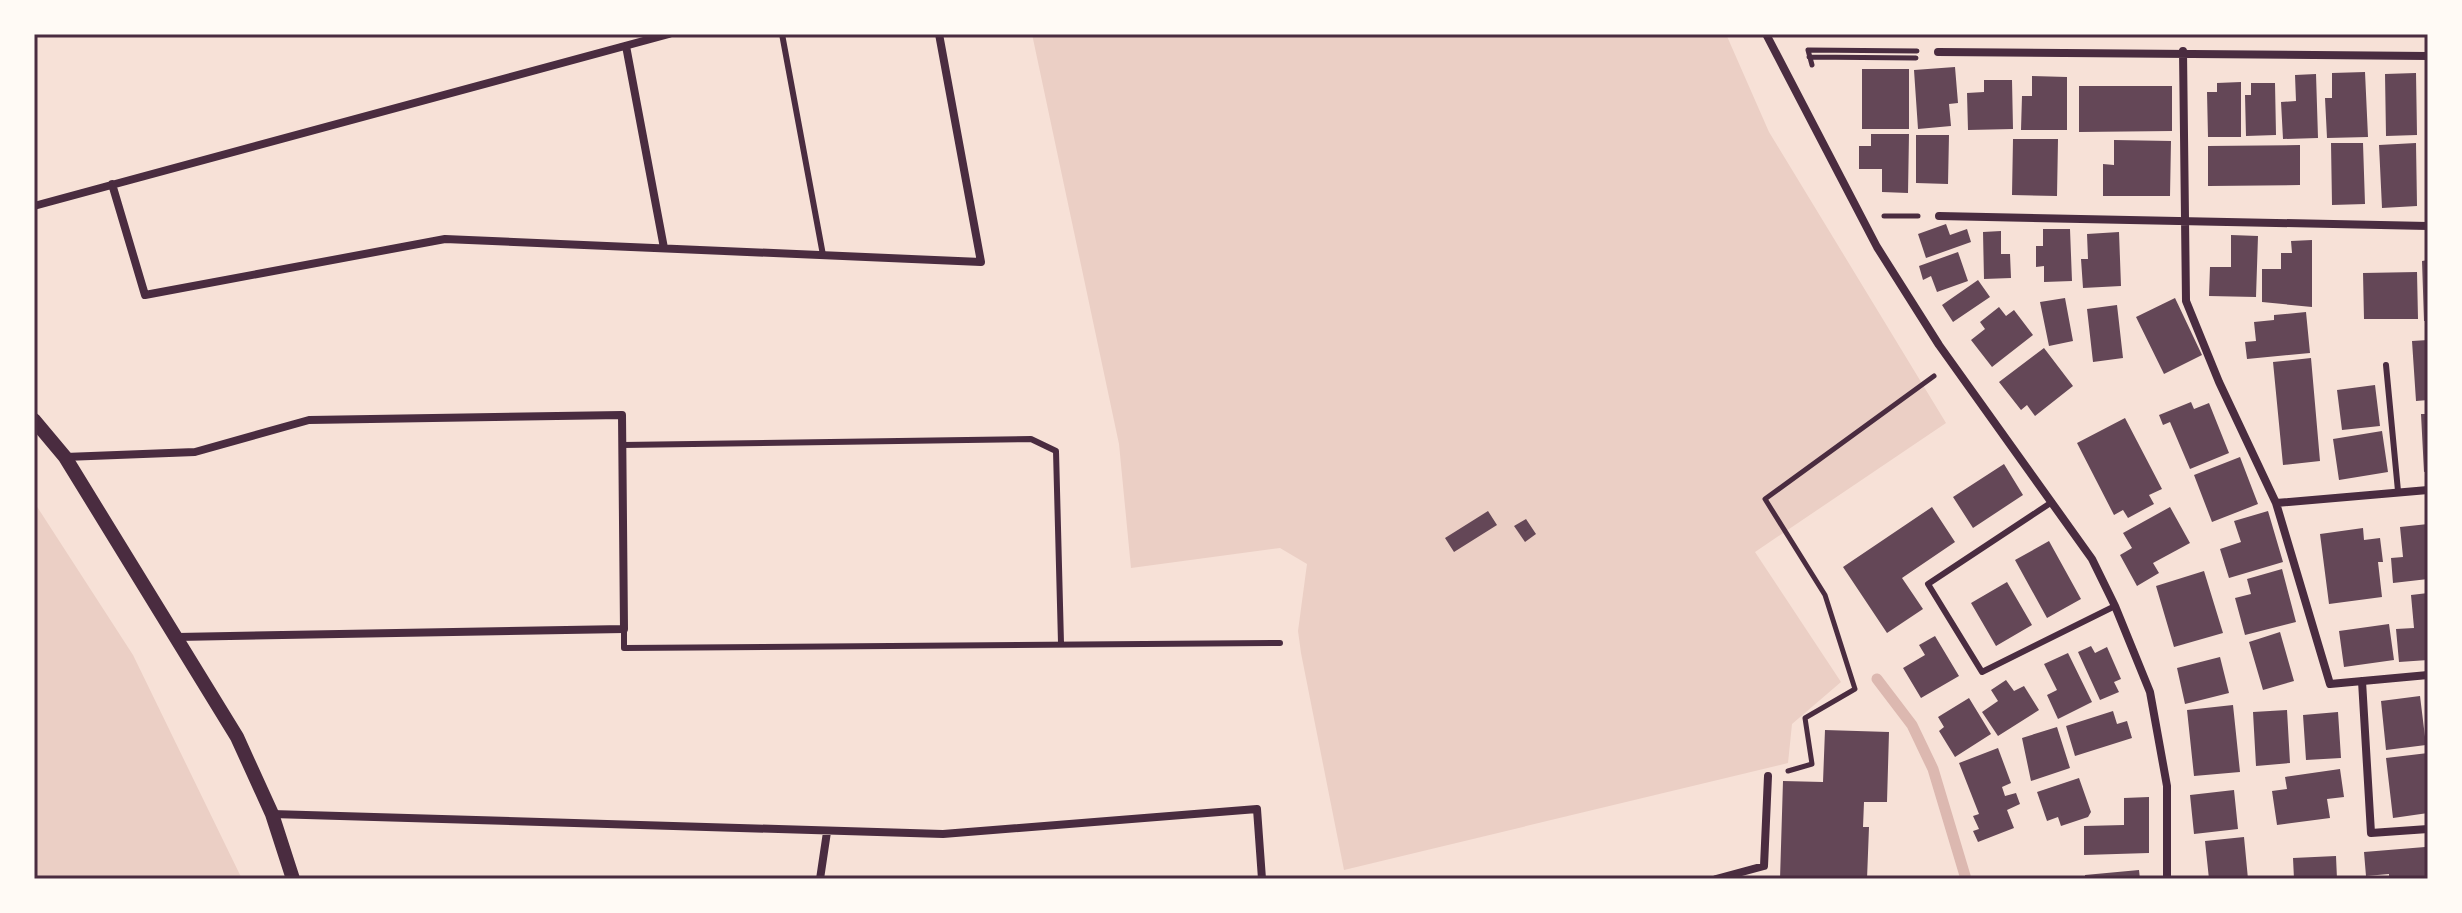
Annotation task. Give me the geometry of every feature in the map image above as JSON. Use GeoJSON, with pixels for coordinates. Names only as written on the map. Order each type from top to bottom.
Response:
{"type":"FeatureCollection","features":[{"type":"Feature","properties":{"kind":"street"},"geometry":{"type":"LineString","coordinates":[[34,206],[669,34]]}},
{"type":"Feature","properties":{"kind":"street"},"geometry":{"type":"LineString","coordinates":[[112,184],[145,295],[445,239],[981,262],[939,34]]}},
{"type":"Feature","properties":{"kind":"street"},"geometry":{"type":"LineString","coordinates":[[1766,34],[1861,216],[1952,363],[2092,559],[2115,606],[2150,692],[2167,786],[2167,879]]}},
{"type":"Feature","properties":{"kind":"street"},"geometry":{"type":"LineString","coordinates":[[626,46],[664,248]]}},
{"type":"Feature","properties":{"kind":"street"},"geometry":{"type":"LineString","coordinates":[[2183,51],[2186,301],[2219,382],[2276,503],[2330,684],[2428,675]]}},
{"type":"Feature","properties":{"kind":"street"},"geometry":{"type":"LineString","coordinates":[[1938,52],[2183,51],[2428,56]]}},
{"type":"Feature","properties":{"kind":"street"},"geometry":{"type":"LineString","coordinates":[[1939,216],[2428,226]]}},
{"type":"Feature","properties":{"kind":"street"},"geometry":{"type":"LineString","coordinates":[[65,457],[195,452],[309,420],[622,415],[624,629],[177,637]]}},
{"type":"Feature","properties":{"kind":"street"},"geometry":{"type":"LineString","coordinates":[[34,420],[65,457],[237,737],[272,814],[293,879]]}},
{"type":"Feature","properties":{"kind":"street"},"geometry":{"type":"LineString","coordinates":[[2276,503],[2428,490]]}},
{"type":"Feature","properties":{"kind":"street"},"geometry":{"type":"LineString","coordinates":[[2362,681],[2371,833],[2428,829]]}},
{"type":"Feature","properties":{"kind":"street"},"geometry":{"type":"LineString","coordinates":[[1716,879],[1764,866],[1768,776]]}},
{"type":"Feature","properties":{"kind":"street"},"geometry":{"type":"LineString","coordinates":[[272,814],[943,834],[1257,809],[1262,879]]}},
{"type":"Feature","properties":{"kind":"street"},"geometry":{"type":"LineString","coordinates":[[820,879],[827,832]]}},
{"type":"Feature","properties":{"kind":"lane"},"geometry":{"type":"LineString","coordinates":[[782,34],[823,255]]}},
{"type":"Feature","properties":{"kind":"lane"},"geometry":{"type":"LineString","coordinates":[[2386,365],[2398,491]]}},
{"type":"Feature","properties":{"kind":"lane"},"geometry":{"type":"LineString","coordinates":[[622,445],[1031,439],[1056,451],[1061,643]]}},
{"type":"Feature","properties":{"kind":"lane"},"geometry":{"type":"LineString","coordinates":[[2052,502],[1928,584],[1982,672],[2115,606]]}},
{"type":"Feature","properties":{"kind":"lane"},"geometry":{"type":"LineString","coordinates":[[624,629],[624,648],[1280,643]]}},
{"type":"Feature","properties":{"kind":"path"},"geometry":{"type":"LineString","coordinates":[[1923,58],[1809,57],[1808,50],[1938,52]]}},
{"type":"Feature","properties":{"kind":"path"},"geometry":{"type":"LineString","coordinates":[[1861,216],[1939,216]]}},
{"type":"Feature","properties":{"kind":"path"},"geometry":{"type":"LineString","coordinates":[[1768,776],[1812,764],[1805,718],[1855,689],[1825,595],[1765,499],[1952,363]]}},
{"type":"Feature","properties":{"kind":"shaded area"},"geometry":{"type":"Polygon","coordinates":[[[1032,34],[1726,34],[1769,132],[1946,423],[1755,552],[1841,682],[1792,724],[1788,763],[1344,870],[1298,631],[1307,564],[1280,548],[1131,568],[1119,444],[1032,34]]]}},
{"type":"Feature","properties":{"kind":"shaded area"},"geometry":{"type":"Polygon","coordinates":[[[34,502],[133,655],[242,879],[34,879],[34,502]]]}},
{"type":"Feature","properties":{"kind":"building"},"geometry":{"type":"Polygon","coordinates":[[[1955,67],[1958,103],[1949,104],[1951,126],[1918,129],[1914,70],[1955,67]]]}},
{"type":"Feature","properties":{"kind":"building"},"geometry":{"type":"Polygon","coordinates":[[[1862,69],[1909,69],[1909,129],[1862,129],[1862,69]]]}},
{"type":"Feature","properties":{"kind":"building"},"geometry":{"type":"Polygon","coordinates":[[[2365,72],[2368,137],[2327,138],[2325,98],[2332,98],[2332,73],[2365,72]]]}},
{"type":"Feature","properties":{"kind":"building"},"geometry":{"type":"Polygon","coordinates":[[[2416,73],[2417,135],[2386,136],[2385,74],[2416,73]]]}},
{"type":"Feature","properties":{"kind":"building"},"geometry":{"type":"Polygon","coordinates":[[[2316,74],[2318,138],[2283,139],[2281,102],[2296,101],[2295,75],[2316,74]]]}},
{"type":"Feature","properties":{"kind":"building"},"geometry":{"type":"Polygon","coordinates":[[[2032,76],[2067,77],[2067,130],[2021,130],[2022,96],[2032,96],[2032,76]]]}},
{"type":"Feature","properties":{"kind":"building"},"geometry":{"type":"Polygon","coordinates":[[[1984,80],[2012,80],[2013,129],[1968,130],[1967,93],[1984,92],[1984,80]]]}},
{"type":"Feature","properties":{"kind":"building"},"geometry":{"type":"Polygon","coordinates":[[[2241,82],[2241,137],[2208,137],[2207,92],[2217,92],[2217,83],[2241,82]]]}},
{"type":"Feature","properties":{"kind":"building"},"geometry":{"type":"Polygon","coordinates":[[[2251,83],[2275,83],[2276,135],[2246,136],[2245,95],[2251,95],[2251,83]]]}},
{"type":"Feature","properties":{"kind":"building"},"geometry":{"type":"Polygon","coordinates":[[[2079,86],[2172,86],[2172,131],[2079,132],[2079,86]]]}},
{"type":"Feature","properties":{"kind":"building"},"geometry":{"type":"Polygon","coordinates":[[[1871,134],[1909,134],[1908,193],[1882,192],[1882,169],[1859,169],[1859,146],[1871,146],[1871,134]]]}},
{"type":"Feature","properties":{"kind":"building"},"geometry":{"type":"Polygon","coordinates":[[[1916,135],[1949,135],[1948,184],[1916,183],[1916,135]]]}},
{"type":"Feature","properties":{"kind":"building"},"geometry":{"type":"Polygon","coordinates":[[[2013,139],[2058,139],[2057,196],[2012,195],[2013,139]]]}},
{"type":"Feature","properties":{"kind":"building"},"geometry":{"type":"Polygon","coordinates":[[[2114,140],[2171,141],[2170,196],[2103,196],[2103,164],[2114,165],[2114,140]]]}},
{"type":"Feature","properties":{"kind":"building"},"geometry":{"type":"Polygon","coordinates":[[[2331,143],[2363,143],[2365,204],[2332,205],[2331,143]]]}},
{"type":"Feature","properties":{"kind":"building"},"geometry":{"type":"Polygon","coordinates":[[[2416,143],[2417,206],[2382,208],[2379,145],[2416,143]]]}},
{"type":"Feature","properties":{"kind":"building"},"geometry":{"type":"Polygon","coordinates":[[[2300,145],[2300,185],[2208,186],[2208,146],[2300,145]]]}},
{"type":"Feature","properties":{"kind":"building"},"geometry":{"type":"Polygon","coordinates":[[[1946,224],[1950,235],[1967,229],[1971,242],[1926,258],[1918,234],[1946,224]]]}},
{"type":"Feature","properties":{"kind":"building"},"geometry":{"type":"Polygon","coordinates":[[[2043,229],[2070,229],[2072,281],[2044,282],[2044,266],[2036,267],[2036,246],[2043,246],[2043,229]]]}},
{"type":"Feature","properties":{"kind":"building"},"geometry":{"type":"Polygon","coordinates":[[[2001,231],[2001,254],[2010,254],[2011,278],[1984,279],[1983,232],[2001,231]]]}},
{"type":"Feature","properties":{"kind":"building"},"geometry":{"type":"Polygon","coordinates":[[[2119,232],[2121,286],[2083,288],[2081,259],[2088,259],[2087,234],[2119,232]]]}},
{"type":"Feature","properties":{"kind":"building"},"geometry":{"type":"Polygon","coordinates":[[[2231,235],[2258,236],[2256,297],[2209,296],[2210,267],[2231,267],[2231,235]]]}},
{"type":"Feature","properties":{"kind":"building"},"geometry":{"type":"Polygon","coordinates":[[[2312,240],[2312,307],[2262,302],[2262,269],[2281,269],[2281,253],[2292,253],[2291,241],[2312,240]]]}},
{"type":"Feature","properties":{"kind":"building"},"geometry":{"type":"Polygon","coordinates":[[[1958,252],[1968,281],[1937,292],[1931,276],[1923,280],[1919,266],[1958,252]]]}},
{"type":"Feature","properties":{"kind":"building"},"geometry":{"type":"Polygon","coordinates":[[[2428,260],[2428,321],[2424,321],[2422,261],[2428,260]]]}},
{"type":"Feature","properties":{"kind":"building"},"geometry":{"type":"Polygon","coordinates":[[[2417,272],[2418,319],[2364,319],[2363,273],[2417,272]]]}},
{"type":"Feature","properties":{"kind":"building"},"geometry":{"type":"Polygon","coordinates":[[[1978,280],[1990,297],[1953,322],[1942,305],[1978,280]]]}},
{"type":"Feature","properties":{"kind":"building"},"geometry":{"type":"Polygon","coordinates":[[[2065,298],[2073,341],[2049,346],[2040,302],[2065,298]]]}},
{"type":"Feature","properties":{"kind":"building"},"geometry":{"type":"Polygon","coordinates":[[[2175,298],[2202,355],[2164,374],[2136,317],[2175,298]]]}},
{"type":"Feature","properties":{"kind":"building"},"geometry":{"type":"Polygon","coordinates":[[[2117,305],[2123,358],[2093,362],[2087,309],[2117,305]]]}},
{"type":"Feature","properties":{"kind":"building"},"geometry":{"type":"Polygon","coordinates":[[[1999,307],[2006,316],[2014,310],[2033,335],[1992,367],[1971,340],[1985,329],[1980,322],[1999,307]]]}},
{"type":"Feature","properties":{"kind":"building"},"geometry":{"type":"Polygon","coordinates":[[[2306,312],[2310,353],[2247,359],[2245,342],[2256,341],[2254,322],[2274,320],[2274,315],[2306,312]]]}},
{"type":"Feature","properties":{"kind":"building"},"geometry":{"type":"Polygon","coordinates":[[[2428,340],[2428,400],[2416,401],[2412,341],[2428,340]]]}},
{"type":"Feature","properties":{"kind":"building"},"geometry":{"type":"Polygon","coordinates":[[[2044,348],[2073,386],[2035,416],[2027,405],[2021,410],[1999,382],[2044,348]]]}},
{"type":"Feature","properties":{"kind":"building"},"geometry":{"type":"Polygon","coordinates":[[[2311,358],[2320,461],[2283,465],[2273,362],[2311,358]]]}},
{"type":"Feature","properties":{"kind":"building"},"geometry":{"type":"Polygon","coordinates":[[[2375,385],[2380,426],[2342,430],[2337,390],[2375,385]]]}},
{"type":"Feature","properties":{"kind":"building"},"geometry":{"type":"Polygon","coordinates":[[[2191,402],[2194,409],[2209,403],[2229,453],[2190,469],[2170,422],[2163,425],[2159,415],[2191,402]]]}},
{"type":"Feature","properties":{"kind":"building"},"geometry":{"type":"Polygon","coordinates":[[[2421,414],[2428,414],[2428,471],[2424,472],[2421,414]]]}},
{"type":"Feature","properties":{"kind":"building"},"geometry":{"type":"Polygon","coordinates":[[[2125,418],[2162,489],[2149,495],[2154,504],[2128,518],[2123,510],[2114,515],[2077,443],[2125,418]]]}},
{"type":"Feature","properties":{"kind":"building"},"geometry":{"type":"Polygon","coordinates":[[[2382,431],[2388,472],[2339,480],[2333,439],[2382,431]]]}},
{"type":"Feature","properties":{"kind":"building"},"geometry":{"type":"Polygon","coordinates":[[[2240,457],[2258,504],[2212,522],[2194,475],[2240,457]]]}},
{"type":"Feature","properties":{"kind":"building"},"geometry":{"type":"Polygon","coordinates":[[[2004,464],[2023,495],[1973,528],[1953,497],[2004,464]]]}},
{"type":"Feature","properties":{"kind":"building"},"geometry":{"type":"Polygon","coordinates":[[[1932,507],[1955,542],[1902,578],[1923,609],[1887,633],[1843,567],[1932,507]]]}},
{"type":"Feature","properties":{"kind":"building"},"geometry":{"type":"Polygon","coordinates":[[[2170,507],[2190,543],[2153,563],[2159,573],[2137,586],[2120,555],[2132,548],[2123,533],[2170,507]]]}},
{"type":"Feature","properties":{"kind":"building"},"geometry":{"type":"Polygon","coordinates":[[[1488,511],[1497,525],[1454,552],[1445,538],[1488,511]]]}},
{"type":"Feature","properties":{"kind":"building"},"geometry":{"type":"Polygon","coordinates":[[[2268,511],[2283,562],[2229,578],[2220,549],[2241,542],[2234,521],[2268,511]]]}},
{"type":"Feature","properties":{"kind":"building"},"geometry":{"type":"Polygon","coordinates":[[[1526,519],[1536,534],[1525,542],[1514,526],[1526,519]]]}},
{"type":"Feature","properties":{"kind":"building"},"geometry":{"type":"Polygon","coordinates":[[[2428,524],[2428,579],[2393,583],[2391,558],[2403,557],[2400,527],[2428,524]]]}},
{"type":"Feature","properties":{"kind":"building"},"geometry":{"type":"Polygon","coordinates":[[[2363,528],[2364,540],[2380,538],[2383,562],[2378,562],[2382,597],[2329,604],[2320,534],[2363,528]]]}},
{"type":"Feature","properties":{"kind":"building"},"geometry":{"type":"Polygon","coordinates":[[[2049,541],[2081,599],[2047,618],[2015,560],[2049,541]]]}},
{"type":"Feature","properties":{"kind":"building"},"geometry":{"type":"Polygon","coordinates":[[[2282,569],[2296,622],[2245,635],[2235,598],[2251,594],[2247,579],[2282,569]]]}},
{"type":"Feature","properties":{"kind":"building"},"geometry":{"type":"Polygon","coordinates":[[[2204,571],[2223,633],[2174,647],[2156,586],[2204,571]]]}},
{"type":"Feature","properties":{"kind":"building"},"geometry":{"type":"Polygon","coordinates":[[[2007,582],[2032,625],[1996,646],[1971,603],[2007,582]]]}},
{"type":"Feature","properties":{"kind":"building"},"geometry":{"type":"Polygon","coordinates":[[[2428,593],[2428,660],[2399,662],[2396,629],[2414,628],[2411,595],[2428,593]]]}},
{"type":"Feature","properties":{"kind":"building"},"geometry":{"type":"Polygon","coordinates":[[[2389,624],[2394,660],[2344,667],[2339,631],[2389,624]]]}},
{"type":"Feature","properties":{"kind":"building"},"geometry":{"type":"Polygon","coordinates":[[[2280,632],[2294,681],[2263,690],[2249,642],[2280,632]]]}},
{"type":"Feature","properties":{"kind":"building"},"geometry":{"type":"Polygon","coordinates":[[[1935,636],[1959,676],[1921,698],[1903,668],[1925,655],[1919,645],[1935,636]]]}},
{"type":"Feature","properties":{"kind":"building"},"geometry":{"type":"Polygon","coordinates":[[[2091,646],[2095,653],[2107,647],[2121,679],[2114,682],[2119,692],[2100,700],[2078,652],[2091,646]]]}},
{"type":"Feature","properties":{"kind":"building"},"geometry":{"type":"Polygon","coordinates":[[[2068,653],[2092,702],[2058,719],[2047,695],[2057,690],[2044,664],[2068,653]]]}},
{"type":"Feature","properties":{"kind":"building"},"geometry":{"type":"Polygon","coordinates":[[[2220,657],[2229,693],[2185,704],[2177,668],[2220,657]]]}},
{"type":"Feature","properties":{"kind":"building"},"geometry":{"type":"Polygon","coordinates":[[[2006,680],[2014,691],[2024,686],[2039,710],[1998,736],[1982,712],[1998,701],[1991,690],[2006,680]]]}},
{"type":"Feature","properties":{"kind":"building"},"geometry":{"type":"Polygon","coordinates":[[[2420,696],[2426,745],[2386,750],[2381,701],[2420,696]]]}},
{"type":"Feature","properties":{"kind":"building"},"geometry":{"type":"Polygon","coordinates":[[[1969,698],[1991,734],[1955,757],[1939,731],[1944,727],[1938,717],[1969,698]]]}},
{"type":"Feature","properties":{"kind":"building"},"geometry":{"type":"Polygon","coordinates":[[[2233,705],[2240,772],[2194,776],[2187,710],[2233,705]]]}},
{"type":"Feature","properties":{"kind":"building"},"geometry":{"type":"Polygon","coordinates":[[[2287,710],[2290,763],[2256,766],[2253,712],[2287,710]]]}},
{"type":"Feature","properties":{"kind":"building"},"geometry":{"type":"Polygon","coordinates":[[[2113,711],[2117,724],[2127,721],[2132,738],[2075,756],[2066,726],[2113,711]]]}},
{"type":"Feature","properties":{"kind":"building"},"geometry":{"type":"Polygon","coordinates":[[[2338,712],[2341,758],[2306,760],[2303,715],[2338,712]]]}},
{"type":"Feature","properties":{"kind":"building"},"geometry":{"type":"Polygon","coordinates":[[[2057,727],[2070,768],[2031,781],[2022,738],[2057,727]]]}},
{"type":"Feature","properties":{"kind":"building"},"geometry":{"type":"Polygon","coordinates":[[[1825,730],[1889,732],[1887,802],[1864,802],[1863,827],[1869,827],[1867,879],[1780,879],[1783,781],[1823,782],[1825,730]]]}},
{"type":"Feature","properties":{"kind":"building"},"geometry":{"type":"Polygon","coordinates":[[[1998,748],[2011,783],[2002,787],[2005,796],[2016,793],[2020,804],[2007,810],[2014,828],[1978,842],[1973,831],[1979,829],[1973,816],[1979,814],[1959,763],[1998,748]]]}},
{"type":"Feature","properties":{"kind":"building"},"geometry":{"type":"Polygon","coordinates":[[[2428,753],[2428,813],[2393,818],[2386,758],[2428,753]]]}},
{"type":"Feature","properties":{"kind":"building"},"geometry":{"type":"Polygon","coordinates":[[[2340,769],[2344,797],[2327,799],[2330,818],[2277,825],[2272,791],[2287,789],[2285,777],[2340,769]]]}},
{"type":"Feature","properties":{"kind":"building"},"geometry":{"type":"Polygon","coordinates":[[[2079,778],[2091,812],[2088,817],[2061,826],[2058,817],[2047,821],[2037,792],[2079,778]]]}},
{"type":"Feature","properties":{"kind":"building"},"geometry":{"type":"Polygon","coordinates":[[[2234,790],[2238,829],[2194,834],[2190,795],[2234,790]]]}},
{"type":"Feature","properties":{"kind":"building"},"geometry":{"type":"Polygon","coordinates":[[[2149,797],[2149,853],[2084,855],[2084,826],[2124,825],[2124,798],[2149,797]]]}},
{"type":"Feature","properties":{"kind":"building"},"geometry":{"type":"Polygon","coordinates":[[[2244,837],[2248,879],[2209,879],[2205,841],[2244,837]]]}},
{"type":"Feature","properties":{"kind":"building"},"geometry":{"type":"Polygon","coordinates":[[[2425,847],[2427,879],[2389,879],[2389,874],[2366,876],[2364,852],[2425,847]]]}},
{"type":"Feature","properties":{"kind":"building"},"geometry":{"type":"Polygon","coordinates":[[[2336,856],[2337,879],[2294,879],[2293,858],[2336,856]]]}},
{"type":"Feature","properties":{"kind":"building"},"geometry":{"type":"Polygon","coordinates":[[[2139,870],[2140,879],[2085,879],[2085,875],[2139,870]]]}},
{"type":"Feature","properties":{"kind":"waterway"},"geometry":{"type":"LineString","coordinates":[[1877,679],[1912,725],[1933,769],[1966,879]]}}]}
